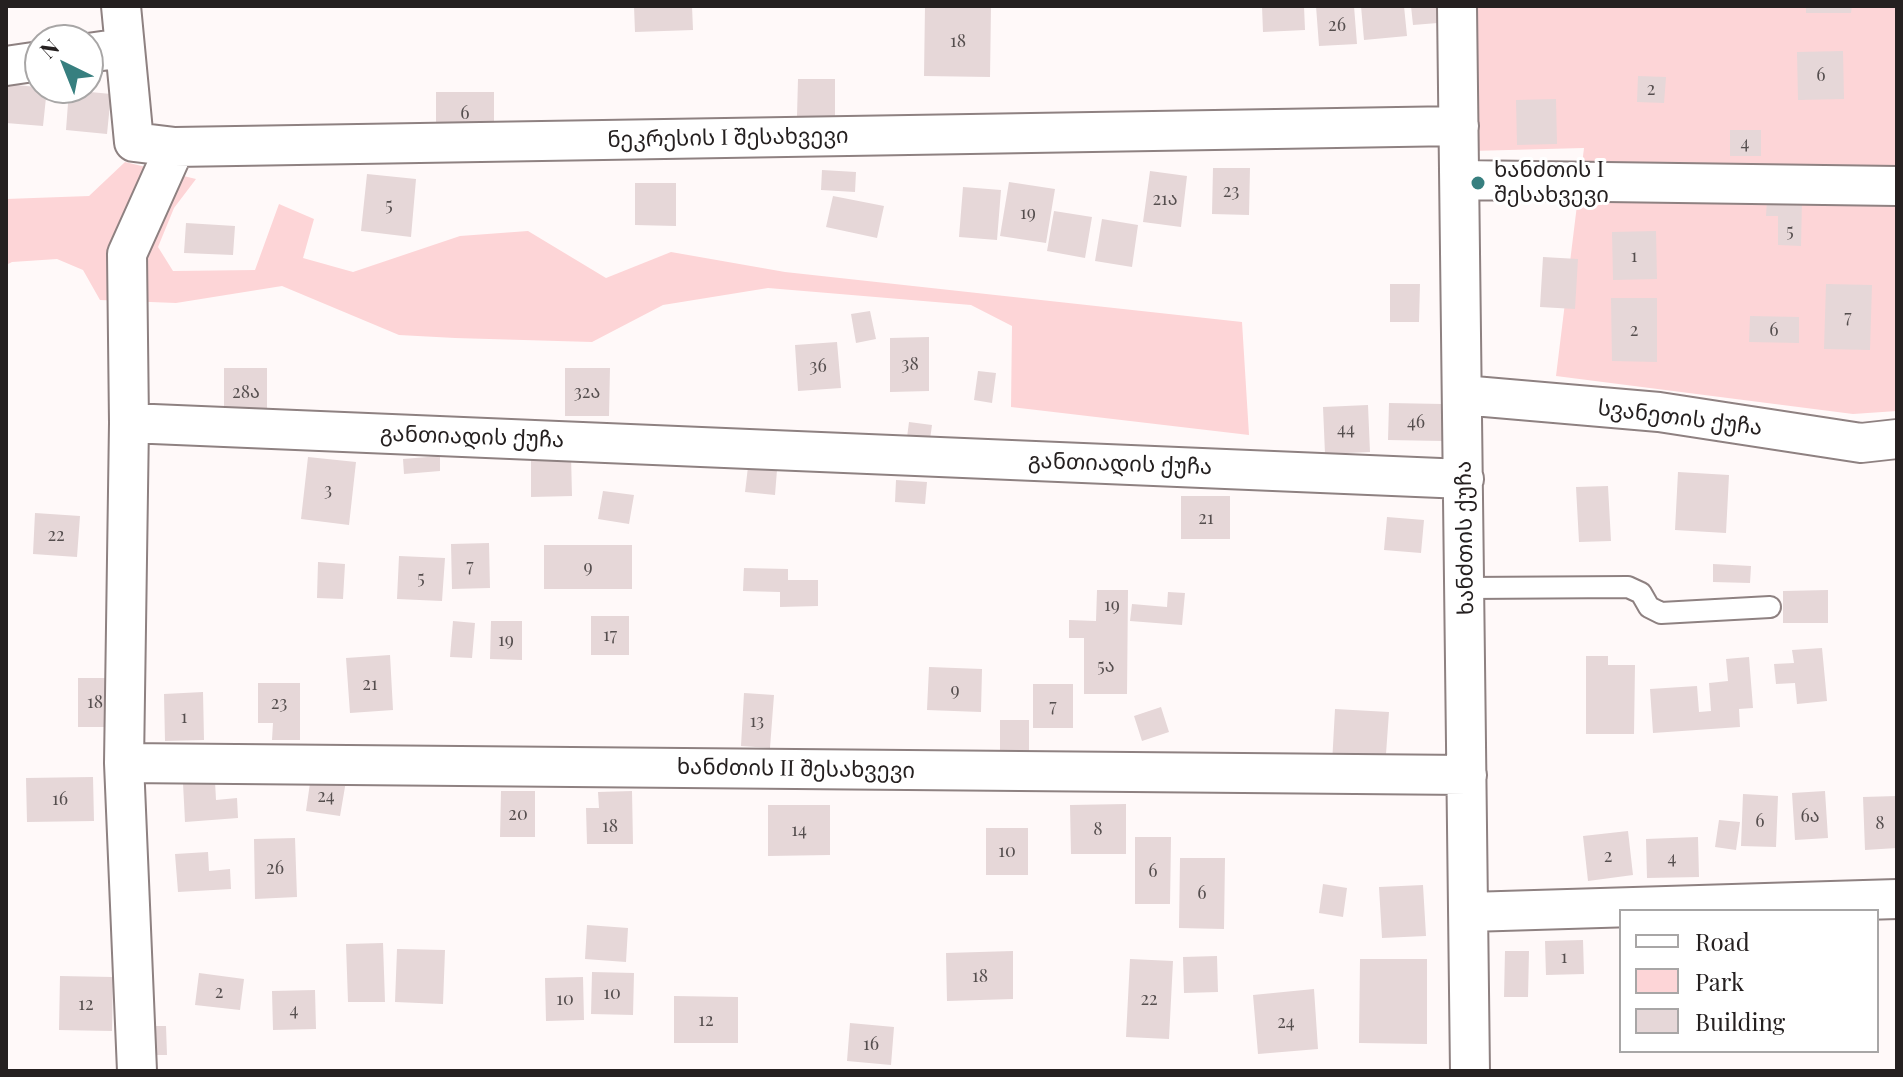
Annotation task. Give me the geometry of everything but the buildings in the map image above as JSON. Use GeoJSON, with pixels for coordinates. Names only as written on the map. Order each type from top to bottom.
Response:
{"type":"FeatureCollection","features":[{"type":"Feature","properties":{"kind":"street","name":"ნეკრესის I შესახვევი"},"geometry":{"type":"LineString","coordinates":[[121,6],[106,51],[134,142],[175,147],[1459,126]]}},
{"type":"Feature","properties":{"kind":"street","name":"ხანძთის ქუჩა"},"geometry":{"type":"LineString","coordinates":[[1457,6],[1467,588],[1470,1071]]}},
{"type":"Feature","properties":{"kind":"street"},"geometry":{"type":"LineString","coordinates":[[137,1071],[124,763],[129,423],[127,254],[175,147]]}},
{"type":"Feature","properties":{"kind":"street"},"geometry":{"type":"LineString","coordinates":[[1460,180],[1897,186]]}},
{"type":"Feature","properties":{"kind":"street","name":"სვანეთის ქუჩა"},"geometry":{"type":"LineString","coordinates":[[1462,395],[1659,412],[1861,443],[1897,439]]}},
{"type":"Feature","properties":{"kind":"street","name":"განთიადის ქუჩა"},"geometry":{"type":"LineString","coordinates":[[129,423],[1464,479]]}},
{"type":"Feature","properties":{"kind":"street","name":"ხანძთის II შესახვევი"},"geometry":{"type":"LineString","coordinates":[[124,763],[1467,775]]}},
{"type":"Feature","properties":{"kind":"street"},"geometry":{"type":"LineString","coordinates":[[1469,912],[1897,899]]}},
{"type":"Feature","properties":{"kind":"lane"},"geometry":{"type":"LineString","coordinates":[[1467,588],[1628,587],[1641,593],[1649,607],[1661,613],[1770,607]]}},
{"type":"Feature","properties":{"kind":"green space"},"geometry":{"type":"Polygon","coordinates":[[[1469,6],[1897,6],[1897,411],[1853,414],[1556,376],[1584,148],[1471,151],[1469,6]]]}},
{"type":"Feature","properties":{"kind":"green space"},"geometry":{"type":"Polygon","coordinates":[[[125,162],[196,179],[174,208],[158,247],[173,271],[255,270],[279,204],[314,219],[303,258],[353,272],[460,236],[528,231],[606,278],[671,252],[785,272],[1242,322],[1249,435],[1011,407],[1012,326],[971,305],[768,288],[663,305],[592,342],[455,338],[399,335],[282,286],[176,303],[100,300],[83,270],[57,259],[6,265],[6,199],[89,196],[125,162]]]}},
{"type":"Feature","properties":{"kind":"place","name":"ხანძთის I შესახვევი"},"geometry":{"type":"Point","coordinates":[1478,183]}}]}
